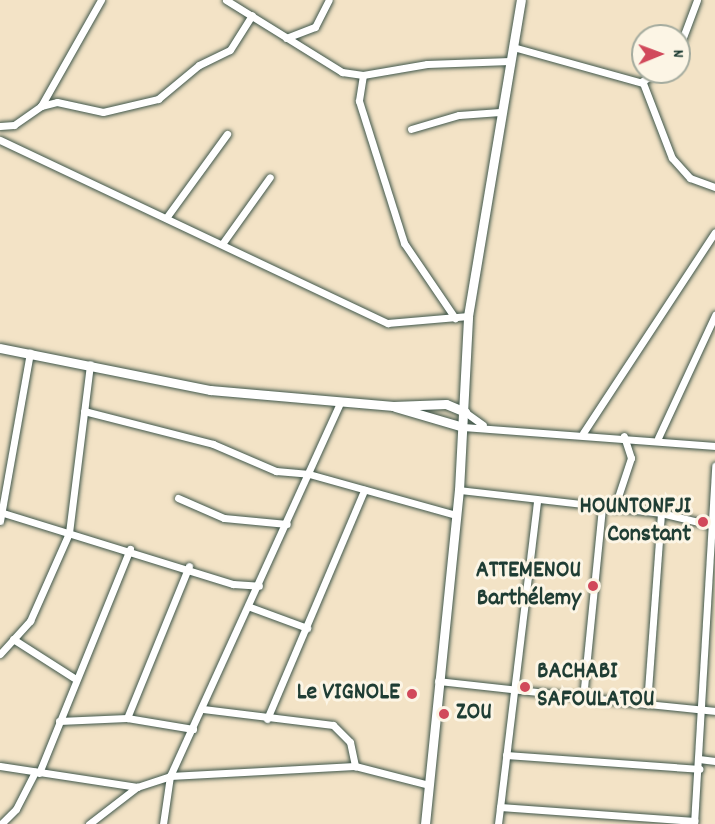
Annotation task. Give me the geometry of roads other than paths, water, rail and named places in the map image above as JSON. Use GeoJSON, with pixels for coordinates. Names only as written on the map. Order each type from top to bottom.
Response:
{"type":"FeatureCollection","features":[{"type":"Feature","properties":{"kind":"street"},"geometry":{"type":"LineString","coordinates":[[41,106],[101,0]]}},
{"type":"Feature","properties":{"kind":"street"},"geometry":{"type":"LineString","coordinates":[[226,0],[328,67],[363,75],[427,63],[510,61]]}},
{"type":"Feature","properties":{"kind":"street"},"geometry":{"type":"LineString","coordinates":[[286,38],[308,34],[328,0]]}},
{"type":"Feature","properties":{"kind":"street"},"geometry":{"type":"LineString","coordinates":[[425,824],[459,490],[465,412],[468,316],[500,112],[521,0]]}},
{"type":"Feature","properties":{"kind":"street"},"geometry":{"type":"LineString","coordinates":[[688,24],[697,0]]}},
{"type":"Feature","properties":{"kind":"street"},"geometry":{"type":"LineString","coordinates":[[0,126],[14,125],[41,106],[57,102],[103,112],[158,99],[199,65],[230,50],[252,15]]}},
{"type":"Feature","properties":{"kind":"street"},"geometry":{"type":"LineString","coordinates":[[513,46],[631,79]]}},
{"type":"Feature","properties":{"kind":"street"},"geometry":{"type":"LineString","coordinates":[[363,75],[359,101],[404,243],[454,318]]}},
{"type":"Feature","properties":{"kind":"street"},"geometry":{"type":"LineString","coordinates":[[642,84],[672,158],[690,178],[715,187]]}},
{"type":"Feature","properties":{"kind":"street"},"geometry":{"type":"LineString","coordinates":[[411,129],[459,115],[500,112]]}},
{"type":"Feature","properties":{"kind":"street"},"geometry":{"type":"LineString","coordinates":[[166,218],[227,134]]}},
{"type":"Feature","properties":{"kind":"street"},"geometry":{"type":"LineString","coordinates":[[0,140],[388,322],[468,316]]}},
{"type":"Feature","properties":{"kind":"street"},"geometry":{"type":"LineString","coordinates":[[222,244],[270,177]]}},
{"type":"Feature","properties":{"kind":"street"},"geometry":{"type":"LineString","coordinates":[[584,433],[715,232]]}},
{"type":"Feature","properties":{"kind":"street"},"geometry":{"type":"LineString","coordinates":[[658,438],[715,315]]}},
{"type":"Feature","properties":{"kind":"street"},"geometry":{"type":"LineString","coordinates":[[0,348],[90,364],[210,390],[340,403],[393,406],[439,403],[465,412],[483,425]]}},
{"type":"Feature","properties":{"kind":"street"},"geometry":{"type":"LineString","coordinates":[[0,521],[30,353]]}},
{"type":"Feature","properties":{"kind":"street"},"geometry":{"type":"LineString","coordinates":[[0,654],[35,612],[69,533],[90,364]]}},
{"type":"Feature","properties":{"kind":"street"},"geometry":{"type":"LineString","coordinates":[[163,824],[170,776],[250,607],[340,403]]}},
{"type":"Feature","properties":{"kind":"street"},"geometry":{"type":"LineString","coordinates":[[393,406],[464,427],[483,425],[658,438],[715,446]]}},
{"type":"Feature","properties":{"kind":"street"},"geometry":{"type":"LineString","coordinates":[[84,411],[213,444],[276,471],[309,474],[456,515]]}},
{"type":"Feature","properties":{"kind":"street"},"geometry":{"type":"LineString","coordinates":[[614,509],[631,458],[624,436]]}},
{"type":"Feature","properties":{"kind":"street"},"geometry":{"type":"LineString","coordinates":[[500,807],[694,823],[707,641],[715,465]]}},
{"type":"Feature","properties":{"kind":"street"},"geometry":{"type":"LineString","coordinates":[[267,719],[364,490]]}},
{"type":"Feature","properties":{"kind":"street"},"geometry":{"type":"LineString","coordinates":[[459,490],[661,513],[713,526]]}},
{"type":"Feature","properties":{"kind":"street"},"geometry":{"type":"LineString","coordinates":[[178,498],[224,518],[287,524]]}},
{"type":"Feature","properties":{"kind":"street"},"geometry":{"type":"LineString","coordinates":[[498,824],[537,500]]}},
{"type":"Feature","properties":{"kind":"street"},"geometry":{"type":"LineString","coordinates":[[583,698],[602,508]]}},
{"type":"Feature","properties":{"kind":"street"},"geometry":{"type":"LineString","coordinates":[[1,513],[189,566],[233,584],[259,586]]}},
{"type":"Feature","properties":{"kind":"street"},"geometry":{"type":"LineString","coordinates":[[647,704],[661,513]]}},
{"type":"Feature","properties":{"kind":"street"},"geometry":{"type":"LineString","coordinates":[[1,824],[16,809],[37,772],[59,722],[74,678],[130,549]]}},
{"type":"Feature","properties":{"kind":"street"},"geometry":{"type":"LineString","coordinates":[[127,718],[189,566]]}},
{"type":"Feature","properties":{"kind":"street"},"geometry":{"type":"LineString","coordinates":[[250,607],[307,628]]}},
{"type":"Feature","properties":{"kind":"street"},"geometry":{"type":"LineString","coordinates":[[14,639],[74,678]]}},
{"type":"Feature","properties":{"kind":"street"},"geometry":{"type":"LineString","coordinates":[[707,641],[715,642]]}},
{"type":"Feature","properties":{"kind":"street"},"geometry":{"type":"LineString","coordinates":[[438,681],[715,711]]}},
{"type":"Feature","properties":{"kind":"street"},"geometry":{"type":"LineString","coordinates":[[203,709],[340,728],[350,742],[355,766]]}},
{"type":"Feature","properties":{"kind":"street"},"geometry":{"type":"LineString","coordinates":[[59,722],[127,718],[193,729]]}},
{"type":"Feature","properties":{"kind":"street"},"geometry":{"type":"LineString","coordinates":[[506,755],[699,768]]}},
{"type":"Feature","properties":{"kind":"street"},"geometry":{"type":"LineString","coordinates":[[699,759],[715,761]]}},
{"type":"Feature","properties":{"kind":"street"},"geometry":{"type":"LineString","coordinates":[[0,766],[137,787]]}},
{"type":"Feature","properties":{"kind":"street"},"geometry":{"type":"LineString","coordinates":[[89,824],[137,787],[170,776],[355,766],[429,785]]}},
{"type":"Feature","properties":{"kind":"place","name":"HOUNTONFJI Constant"},"geometry":{"type":"Point","coordinates":[703,522]}},
{"type":"Feature","properties":{"kind":"place","name":"ATTEMENOU Barthélemy"},"geometry":{"type":"Point","coordinates":[593,586]}},
{"type":"Feature","properties":{"kind":"place","name":"BACHABI SAFOULATOU"},"geometry":{"type":"Point","coordinates":[525,687]}},
{"type":"Feature","properties":{"kind":"place","name":"Le VIGNOLE"},"geometry":{"type":"Point","coordinates":[412,694]}},
{"type":"Feature","properties":{"kind":"place","name":"ZOU"},"geometry":{"type":"Point","coordinates":[444,714]}}]}
